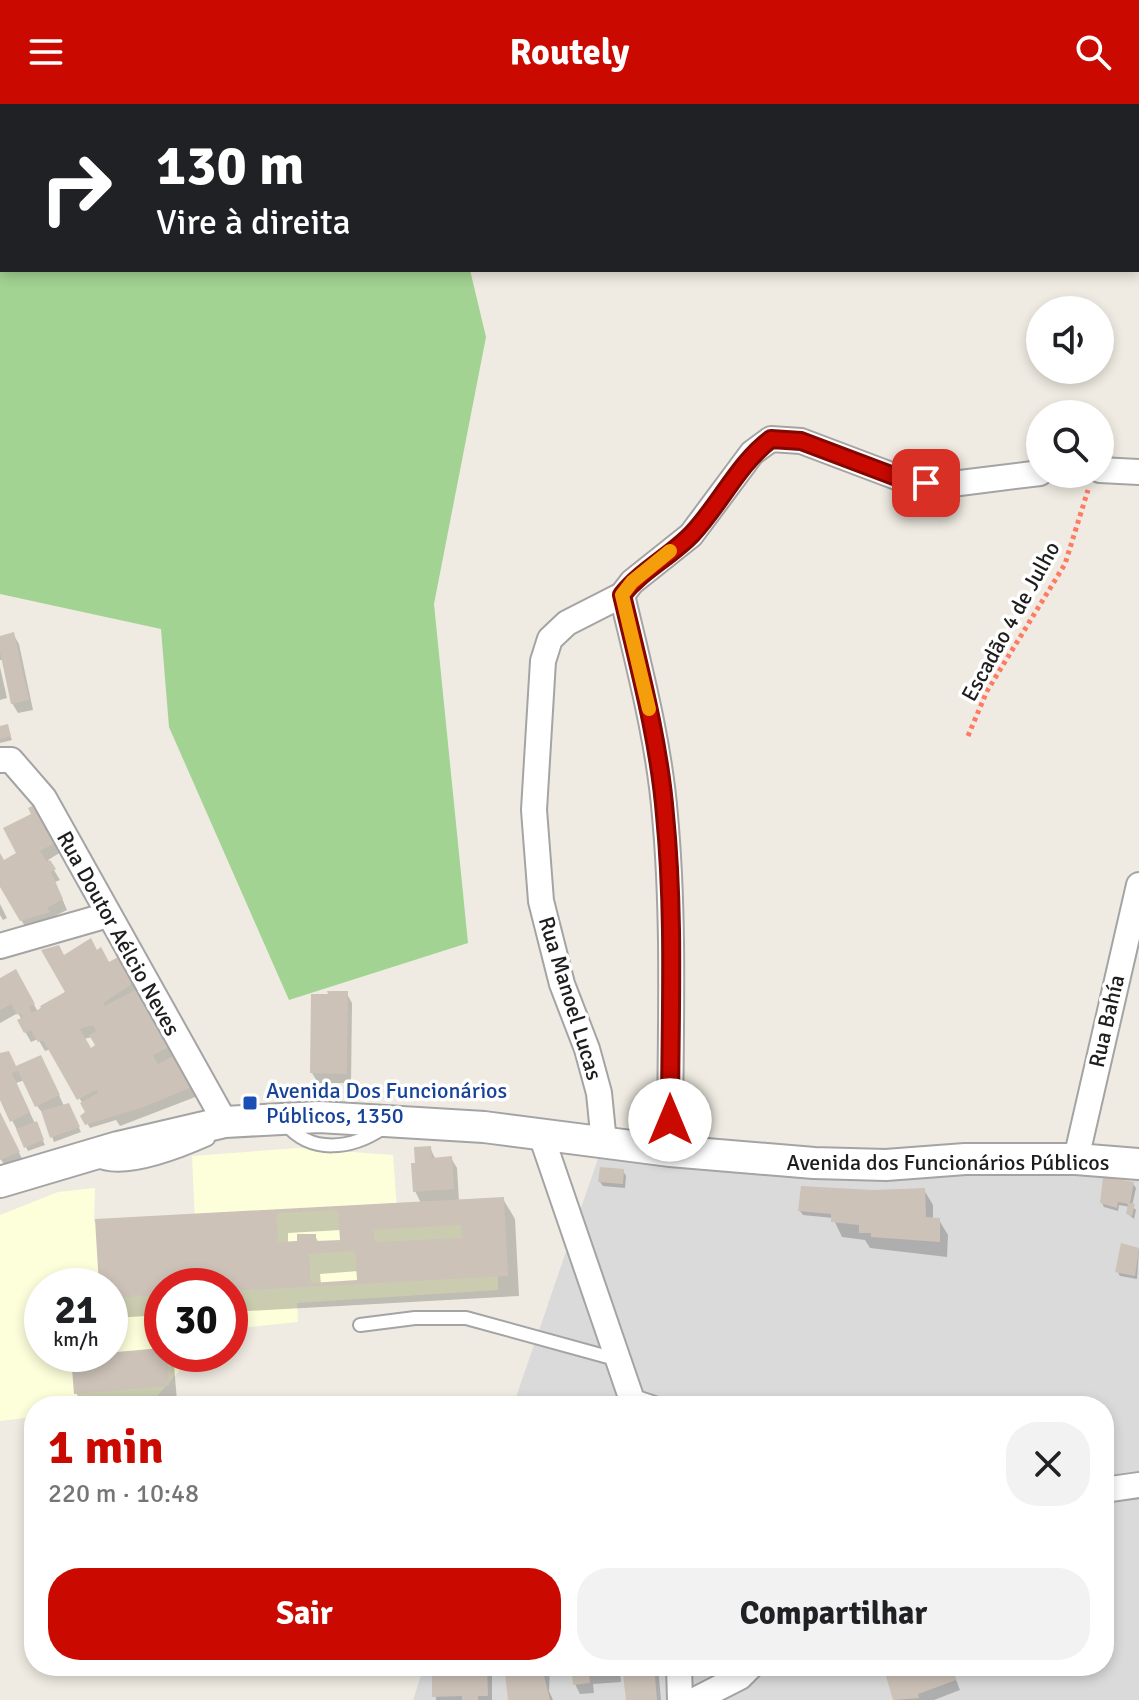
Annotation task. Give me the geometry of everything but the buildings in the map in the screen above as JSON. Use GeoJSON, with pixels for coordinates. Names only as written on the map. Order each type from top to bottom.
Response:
{"type":"FeatureCollection","features":[{"type":"Feature","properties":{"kind":"street"},"geometry":{"type":"LineString","coordinates":[[670,1151],[669,903],[665,815],[649,711],[622,595],[632,582],[691,535],[752,453],[771,439],[801,441],[907,481],[944,485],[1026,475]]}},
{"type":"Feature","properties":{"kind":"street"},"geometry":{"type":"LineString","coordinates":[[1114,476],[1139,472]]}},
{"type":"Feature","properties":{"kind":"street","name":"Rua Manoel Lucas"},"geometry":{"type":"LineString","coordinates":[[604,1143],[599,1093],[587,1049],[562,984],[541,901],[534,810],[543,661],[550,639],[567,623],[622,595]]}},
{"type":"Feature","properties":{"kind":"street","name":"Rua Doutor Aélcio Neves"},"geometry":{"type":"LineString","coordinates":[[0,760],[11,760],[44,798],[225,1122]]}},
{"type":"Feature","properties":{"kind":"street","name":"Rua Bahía"},"geometry":{"type":"LineString","coordinates":[[1076,1159],[1139,885]]}},
{"type":"Feature","properties":{"kind":"street"},"geometry":{"type":"LineString","coordinates":[[0,946],[108,915]]}},
{"type":"Feature","properties":{"kind":"street","name":"Avenida dos Funcionários Públicos"},"geometry":{"type":"LineString","coordinates":[[0,1182],[225,1122],[282,1119],[396,1120],[540,1132],[670,1151],[814,1163],[886,1165],[965,1159],[1076,1159],[1139,1164]]}},
{"type":"Feature","properties":{"kind":"street"},"geometry":{"type":"LineString","coordinates":[[540,1132],[631,1396]]}},
{"type":"Feature","properties":{"kind":"street"},"geometry":{"type":"LineString","coordinates":[[1114,1490],[1139,1485]]}},
{"type":"Feature","properties":{"kind":"street"},"geometry":{"type":"LineString","coordinates":[[679,1676],[680,1700]]}},
{"type":"Feature","properties":{"kind":"street"},"geometry":{"type":"LineString","coordinates":[[695,1700],[741,1676]]}},
{"type":"Feature","properties":{"kind":"lane"},"geometry":{"type":"LineString","coordinates":[[360,1325],[415,1318],[466,1318],[619,1360]]}},
{"type":"Feature","properties":{"kind":"path","name":"Escadão 4 de Julho"},"geometry":{"type":"LineString","coordinates":[[968,736],[987,691],[1065,564],[1091,488]]}},
{"type":"Feature","properties":{"kind":"shaded area"},"geometry":{"type":"Polygon","coordinates":[[[603,1144],[1139,1165],[1139,1700],[413,1700],[421,1676],[1114,1676],[1114,1396],[516,1396],[603,1144]]]}},
{"type":"Feature","properties":{"kind":"shaded area"},"geometry":{"type":"Polygon","coordinates":[[[298,1148],[393,1155],[397,1209],[497,1206],[498,1290],[297,1303],[298,1322],[248,1327],[248,1268],[144,1268],[144,1372],[178,1372],[157,1396],[24,1396],[24,1418],[0,1421],[0,1215],[58,1192],[95,1188],[94,1222],[195,1222],[192,1156],[298,1148]]]}},
{"type":"Feature","properties":{"kind":"green space"},"geometry":{"type":"Polygon","coordinates":[[[0,272],[470,272],[486,337],[434,604],[468,943],[289,1000],[169,727],[161,629],[0,594],[0,272]]]}},
{"type":"Feature","properties":{"kind":"slow traffic"},"geometry":{"type":"LineString","coordinates":[[649,709],[622,595],[632,582],[670,551]]}},
{"type":"Feature","properties":{"kind":"place","name":"Avenida Dos Funcionários Públicos, 1350"},"geometry":{"type":"Point","coordinates":[250,1103]}},
{"type":"Feature","properties":{"kind":"route"},"geometry":{"type":"LineString","coordinates":[[670,1120],[669,903],[665,815],[649,711],[622,595],[632,582],[691,535],[752,453],[771,439],[801,441],[907,481],[926,483]]}}]}
